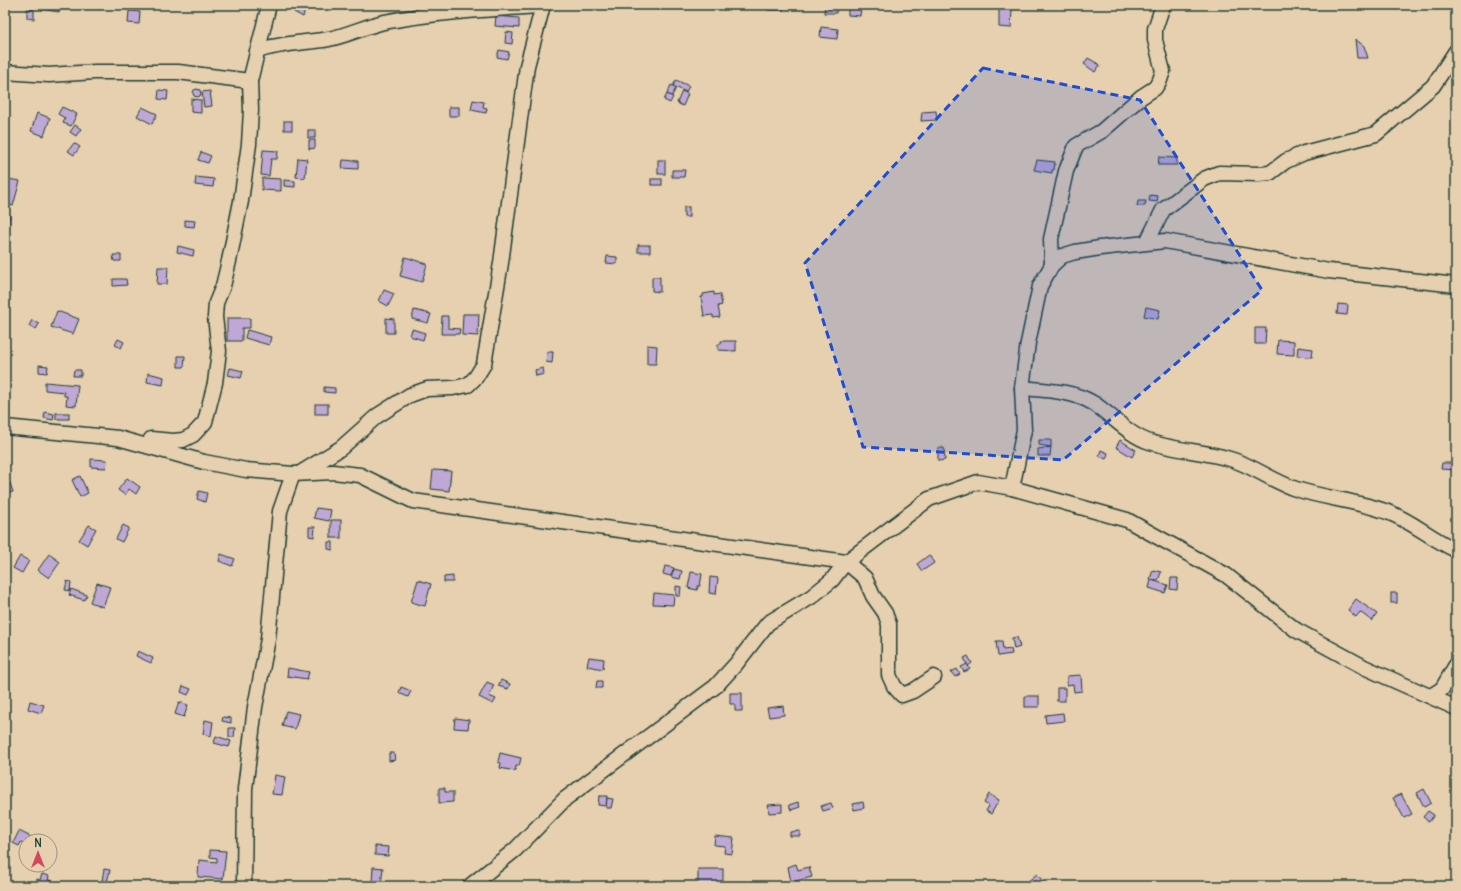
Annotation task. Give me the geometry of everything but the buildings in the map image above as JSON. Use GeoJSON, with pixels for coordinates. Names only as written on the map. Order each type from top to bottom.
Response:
{"type":"FeatureCollection","features":[{"type":"Feature","properties":{"kind":"street"},"geometry":{"type":"LineString","coordinates":[[138,442],[146,439],[174,441],[184,440],[193,435],[205,422],[215,383],[219,351],[215,317],[216,304],[223,286],[229,261],[241,201],[249,144],[251,110],[250,81],[269,5]]}},
{"type":"Feature","properties":{"kind":"street"},"geometry":{"type":"LineString","coordinates":[[244,886],[245,789],[255,707],[268,639],[280,511],[297,473],[341,448],[377,416],[410,395],[427,389],[453,388],[468,385],[476,377],[484,364],[501,263],[527,66],[543,5],[411,17],[382,23],[330,39],[274,45],[257,51]]}},
{"type":"Feature","properties":{"kind":"street"},"geometry":{"type":"LineString","coordinates":[[1052,265],[1051,239],[1066,171],[1076,146],[1102,131],[1141,97],[1155,88],[1160,80],[1163,71],[1155,40],[1155,29],[1163,5]]}},
{"type":"Feature","properties":{"kind":"street"},"geometry":{"type":"LineString","coordinates":[[1147,242],[1163,210],[1204,178],[1219,173],[1270,173],[1286,161],[1304,153],[1376,134],[1433,86],[1456,50]]}},
{"type":"Feature","properties":{"kind":"street"},"geometry":{"type":"LineString","coordinates":[[5,72],[49,75],[95,72],[178,72],[250,81]]}},
{"type":"Feature","properties":{"kind":"street"},"geometry":{"type":"LineString","coordinates":[[1012,488],[1024,430],[1022,388],[1028,343],[1040,286],[1052,265],[1062,256],[1075,252],[1165,241],[1328,271],[1456,285]]}},
{"type":"Feature","properties":{"kind":"street"},"geometry":{"type":"LineString","coordinates":[[1022,388],[1062,393],[1082,398],[1116,420],[1131,433],[1165,447],[1233,460],[1262,472],[1295,489],[1337,500],[1370,506],[1392,513],[1442,544],[1456,550]]}},
{"type":"Feature","properties":{"kind":"street"},"geometry":{"type":"LineString","coordinates":[[5,427],[118,438],[138,442],[204,462],[246,470],[297,473],[333,472],[360,475],[413,501],[846,562],[865,578],[889,624],[889,675],[899,693],[902,695],[913,692],[934,677]]}},
{"type":"Feature","properties":{"kind":"street"},"geometry":{"type":"LineString","coordinates":[[470,886],[515,850],[566,798],[716,686],[736,664],[768,623],[811,597],[832,580],[846,562],[929,499],[978,482],[1012,488],[1126,520],[1226,575],[1296,630],[1364,667],[1456,708]]}},
{"type":"Feature","properties":{"kind":"street"},"geometry":{"type":"LineString","coordinates":[[1431,696],[1442,690],[1456,665]]}},
{"type":"Feature","properties":{"kind":"highlighted area"},"geometry":{"type":"Polygon","coordinates":[[[983,68],[1140,100],[1262,290],[1063,460],[863,447],[805,263],[983,68]]]}}]}
